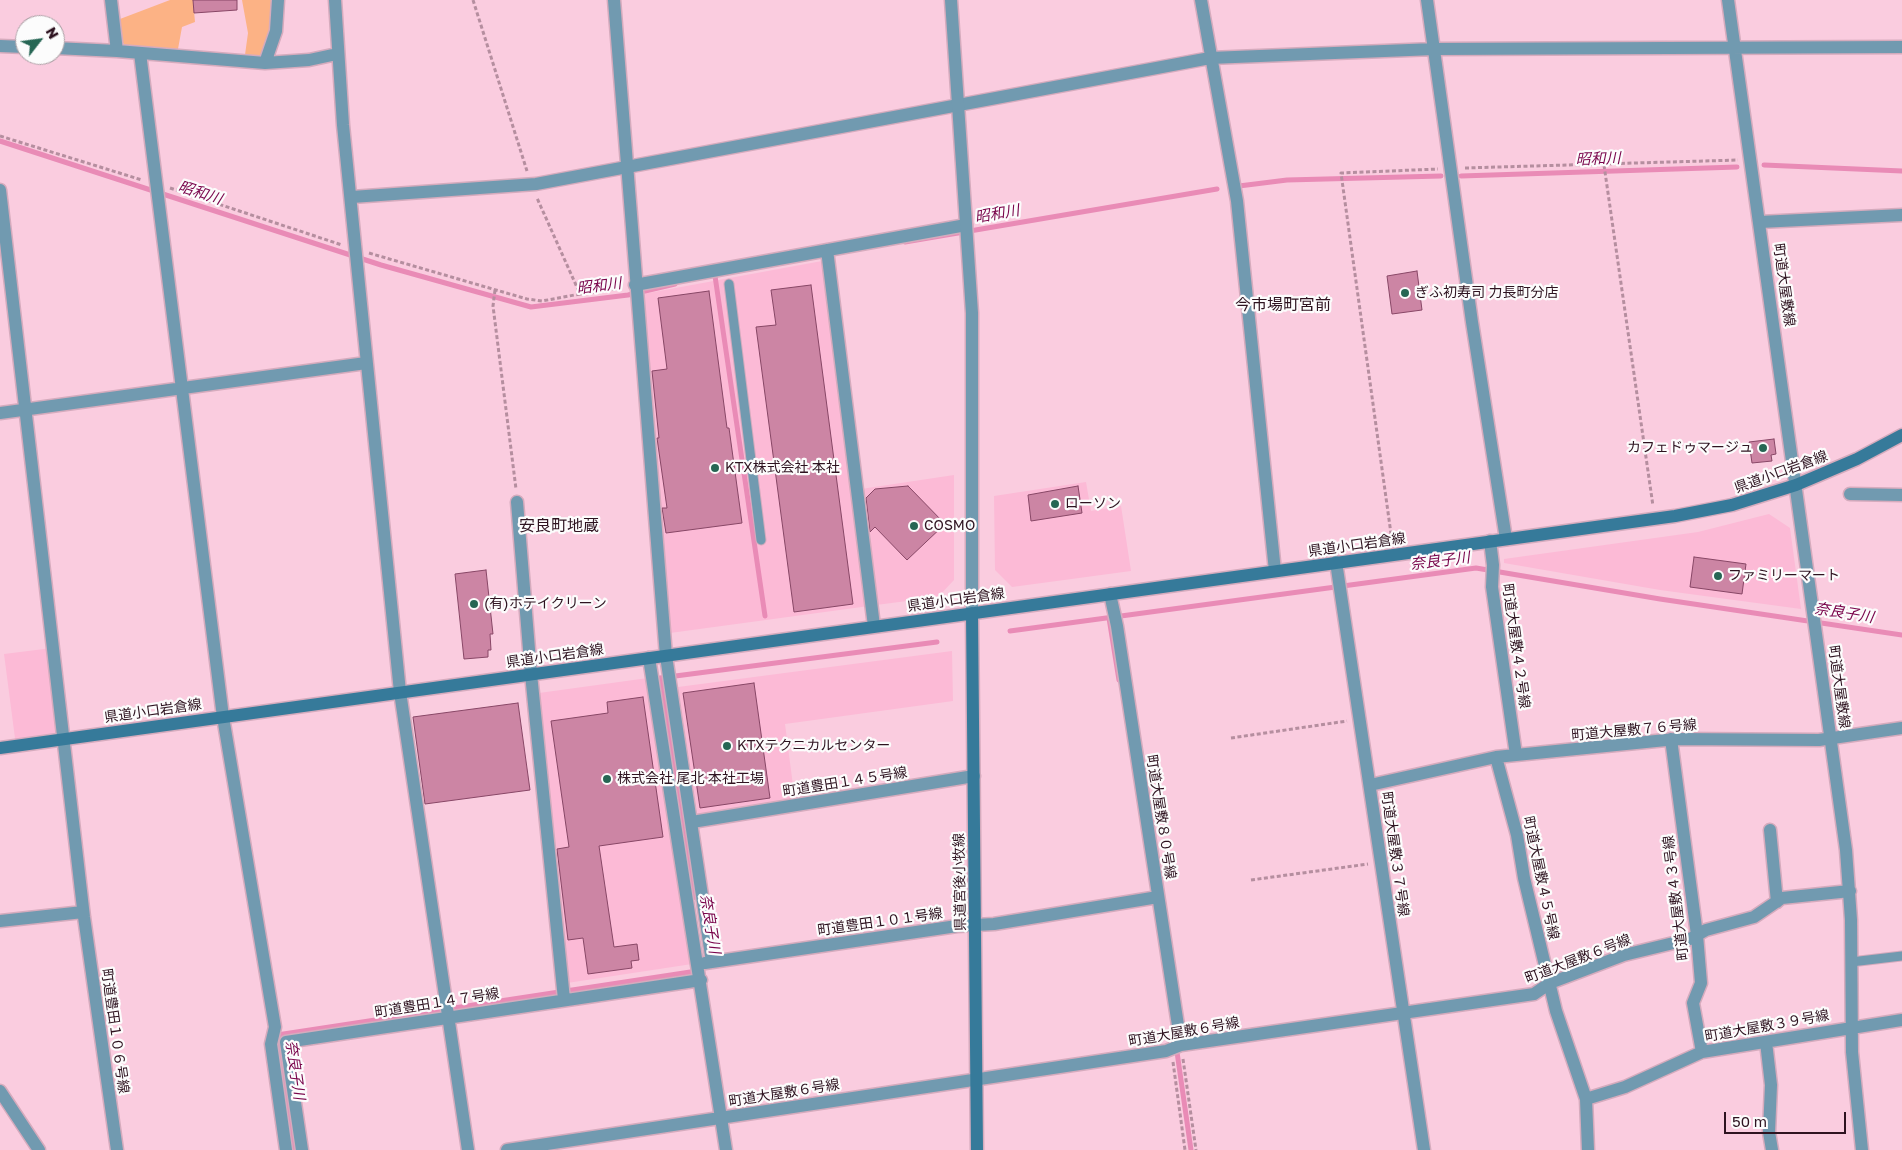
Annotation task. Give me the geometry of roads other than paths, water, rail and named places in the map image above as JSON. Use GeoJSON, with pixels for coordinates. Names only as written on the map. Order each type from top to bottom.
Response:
{"type":"FeatureCollection","features":[{"type":"Feature","properties":{"kind":"main road","name":"県道小口岩倉線"},"geometry":{"type":"LineString","coordinates":[[0,748],[1394,555],[1732,506],[1796,485],[1857,459],[1902,434]]}},
{"type":"Feature","properties":{"kind":"main road","name":"県道宮後小牧線"},"geometry":{"type":"LineString","coordinates":[[972,613],[978,1150]]}},
{"type":"Feature","properties":{"kind":"street"},"geometry":{"type":"LineString","coordinates":[[111,0],[117,51]]}},
{"type":"Feature","properties":{"kind":"street"},"geometry":{"type":"LineString","coordinates":[[264,63],[276,31],[278,0]]}},
{"type":"Feature","properties":{"kind":"street"},"geometry":{"type":"LineString","coordinates":[[335,0],[337,54],[357,249],[366,363],[400,692],[468,1150]]}},
{"type":"Feature","properties":{"kind":"street"},"geometry":{"type":"LineString","coordinates":[[614,0],[628,168],[635,285],[666,656],[712,962]]}},
{"type":"Feature","properties":{"kind":"street"},"geometry":{"type":"LineString","coordinates":[[951,0],[972,313],[972,613]]}},
{"type":"Feature","properties":{"kind":"street"},"geometry":{"type":"LineString","coordinates":[[1201,0],[1237,201],[1276,571]]}},
{"type":"Feature","properties":{"kind":"street"},"geometry":{"type":"LineString","coordinates":[[1427,0],[1450,168],[1506,539]]}},
{"type":"Feature","properties":{"kind":"street","name":"町道大屋敷線"},"geometry":{"type":"LineString","coordinates":[[1728,0],[1831,738],[1850,891],[1851,1027],[1855,1096],[1862,1150]]}},
{"type":"Feature","properties":{"kind":"street"},"geometry":{"type":"LineString","coordinates":[[0,46],[15,47]]}},
{"type":"Feature","properties":{"kind":"street"},"geometry":{"type":"LineString","coordinates":[[352,197],[536,184],[958,107],[1210,58],[1434,49],[1902,47]]}},
{"type":"Feature","properties":{"kind":"street"},"geometry":{"type":"LineString","coordinates":[[65,48],[264,63],[309,60],[337,54]]}},
{"type":"Feature","properties":{"kind":"street"},"geometry":{"type":"LineString","coordinates":[[140,53],[223,717],[275,1027],[271,1041],[286,1150]]}},
{"type":"Feature","properties":{"kind":"street","name":"町道豊田１０６号線"},"geometry":{"type":"LineString","coordinates":[[0,195],[83,914],[117,1150]]}},
{"type":"Feature","properties":{"kind":"street"},"geometry":{"type":"LineString","coordinates":[[1760,222],[1885,214],[1902,215]]}},
{"type":"Feature","properties":{"kind":"street"},"geometry":{"type":"LineString","coordinates":[[635,285],[828,256],[966,231]]}},
{"type":"Feature","properties":{"kind":"street"},"geometry":{"type":"LineString","coordinates":[[828,256],[874,626]]}},
{"type":"Feature","properties":{"kind":"street"},"geometry":{"type":"LineString","coordinates":[[0,413],[366,363]]}},
{"type":"Feature","properties":{"kind":"street"},"geometry":{"type":"LineString","coordinates":[[1850,494],[1902,496]]}},
{"type":"Feature","properties":{"kind":"street"},"geometry":{"type":"LineString","coordinates":[[517,502],[531,674],[564,999]]}},
{"type":"Feature","properties":{"kind":"street","name":"町道大屋敷４２号線"},"geometry":{"type":"LineString","coordinates":[[1490,541],[1493,565],[1492,587],[1516,755]]}},
{"type":"Feature","properties":{"kind":"street","name":"町道大屋敷３７号線"},"geometry":{"type":"LineString","coordinates":[[1336,562],[1424,1150]]}},
{"type":"Feature","properties":{"kind":"street","name":"町道大屋敷８０号線"},"geometry":{"type":"LineString","coordinates":[[1110,594],[1117,626],[1181,1045]]}},
{"type":"Feature","properties":{"kind":"street"},"geometry":{"type":"LineString","coordinates":[[649,658],[695,964],[701,980],[726,1150]]}},
{"type":"Feature","properties":{"kind":"street","name":"町道大屋敷７６号線"},"geometry":{"type":"LineString","coordinates":[[1370,785],[1496,757],[1671,739],[1819,740],[1902,728]]}},
{"type":"Feature","properties":{"kind":"street","name":"町道大屋敷４３号線"},"geometry":{"type":"LineString","coordinates":[[1671,739],[1697,935],[1701,983],[1694,1003],[1702,1052]]}},
{"type":"Feature","properties":{"kind":"street","name":"町道大屋敷４５号線"},"geometry":{"type":"LineString","coordinates":[[1496,757],[1517,835],[1526,887],[1556,1011],[1586,1099],[1588,1150]]}},
{"type":"Feature","properties":{"kind":"street","name":"町道豊田１４５号線"},"geometry":{"type":"LineString","coordinates":[[692,822],[974,776]]}},
{"type":"Feature","properties":{"kind":"street"},"geometry":{"type":"LineString","coordinates":[[1770,830],[1776,902]]}},
{"type":"Feature","properties":{"kind":"street","name":"町道大屋敷６号線"},"geometry":{"type":"LineString","coordinates":[[507,1150],[1166,1051],[1181,1045],[1534,994],[1550,983],[1624,955],[1690,939],[1706,930],[1754,917],[1782,898],[1850,891]]}},
{"type":"Feature","properties":{"kind":"street","name":"町道豊田１０１号線"},"geometry":{"type":"LineString","coordinates":[[695,964],[976,925],[1158,897]]}},
{"type":"Feature","properties":{"kind":"street"},"geometry":{"type":"LineString","coordinates":[[0,921],[83,914]]}},
{"type":"Feature","properties":{"kind":"street","name":"町道豊田１４７号線"},"geometry":{"type":"LineString","coordinates":[[271,1041],[286,1042],[448,1011],[564,999],[701,980]]}},
{"type":"Feature","properties":{"kind":"street","name":"町道大屋敷３９号線"},"geometry":{"type":"LineString","coordinates":[[1586,1099],[1625,1087],[1702,1052],[1902,1020]]}},
{"type":"Feature","properties":{"kind":"street"},"geometry":{"type":"LineString","coordinates":[[286,1042],[302,1150]]}},
{"type":"Feature","properties":{"kind":"street"},"geometry":{"type":"LineString","coordinates":[[1766,1042],[1771,1085],[1769,1132],[1772,1150]]}},
{"type":"Feature","properties":{"kind":"street"},"geometry":{"type":"LineString","coordinates":[[0,1091],[38,1150]]}},
{"type":"Feature","properties":{"kind":"lane"},"geometry":{"type":"LineString","coordinates":[[729,284],[761,540]]}},
{"type":"Feature","properties":{"kind":"lane"},"geometry":{"type":"LineString","coordinates":[[674,825],[692,822]]}},
{"type":"Feature","properties":{"kind":"lane"},"geometry":{"type":"LineString","coordinates":[[1851,962],[1902,956]]}},
{"type":"Feature","properties":{"kind":"waterway","name":"昭和川"},"geometry":{"type":"LineString","coordinates":[[0,141],[381,265],[531,307],[628,295],[675,284]]}},
{"type":"Feature","properties":{"kind":"waterway","name":"昭和川"},"geometry":{"type":"LineString","coordinates":[[1764,165],[1902,171]]}},
{"type":"Feature","properties":{"kind":"waterway","name":"昭和川"},"geometry":{"type":"LineString","coordinates":[[1461,176],[1737,167]]}},
{"type":"Feature","properties":{"kind":"waterway","name":"昭和川"},"geometry":{"type":"LineString","coordinates":[[1239,186],[1287,180],[1441,176]]}},
{"type":"Feature","properties":{"kind":"waterway","name":"昭和川"},"geometry":{"type":"LineString","coordinates":[[905,242],[1217,189]]}},
{"type":"Feature","properties":{"kind":"waterway"},"geometry":{"type":"LineString","coordinates":[[715,276],[765,616]]}},
{"type":"Feature","properties":{"kind":"waterway","name":"奈良子川"},"geometry":{"type":"LineString","coordinates":[[1010,631],[1476,568],[1660,599],[1902,635]]}},
{"type":"Feature","properties":{"kind":"waterway"},"geometry":{"type":"LineString","coordinates":[[1109,618],[1119,680]]}},
{"type":"Feature","properties":{"kind":"waterway","name":"奈良子川"},"geometry":{"type":"LineString","coordinates":[[693,898],[660,678],[937,642]]}},
{"type":"Feature","properties":{"kind":"waterway","name":"奈良子川"},"geometry":{"type":"LineString","coordinates":[[294,1150],[277,1035],[697,971]]}},
{"type":"Feature","properties":{"kind":"waterway"},"geometry":{"type":"LineString","coordinates":[[1177,1052],[1191,1150]]}},
{"type":"Feature","properties":{"kind":"place","name":"ぎふ初寿司 力長町分店"},"geometry":{"type":"Point","coordinates":[1405,293]}},
{"type":"Feature","properties":{"kind":"place","name":"カフェドゥマージュ"},"geometry":{"type":"Point","coordinates":[1763,448]}},
{"type":"Feature","properties":{"kind":"place","name":"KTX株式会社 本社"},"geometry":{"type":"Point","coordinates":[715,468]}},
{"type":"Feature","properties":{"kind":"place","name":"ローソン"},"geometry":{"type":"Point","coordinates":[1055,504]}},
{"type":"Feature","properties":{"kind":"place","name":"COSMO"},"geometry":{"type":"Point","coordinates":[914,526]}},
{"type":"Feature","properties":{"kind":"place","name":"ファミリーマート"},"geometry":{"type":"Point","coordinates":[1718,576]}},
{"type":"Feature","properties":{"kind":"place","name":"(有)ホテイクリーン"},"geometry":{"type":"Point","coordinates":[474,604]}},
{"type":"Feature","properties":{"kind":"place","name":"KTXテクニカルセンター"},"geometry":{"type":"Point","coordinates":[727,746]}},
{"type":"Feature","properties":{"kind":"place","name":"株式会社 尾北 本社工場"},"geometry":{"type":"Point","coordinates":[607,779]}},
{"type":"Feature","properties":{"kind":"district","name":"今市場町宮前"},"geometry":{"type":"Point","coordinates":[1283,305]}},
{"type":"Feature","properties":{"kind":"district","name":"安良町地蔵"},"geometry":{"type":"Point","coordinates":[559,526]}}]}
